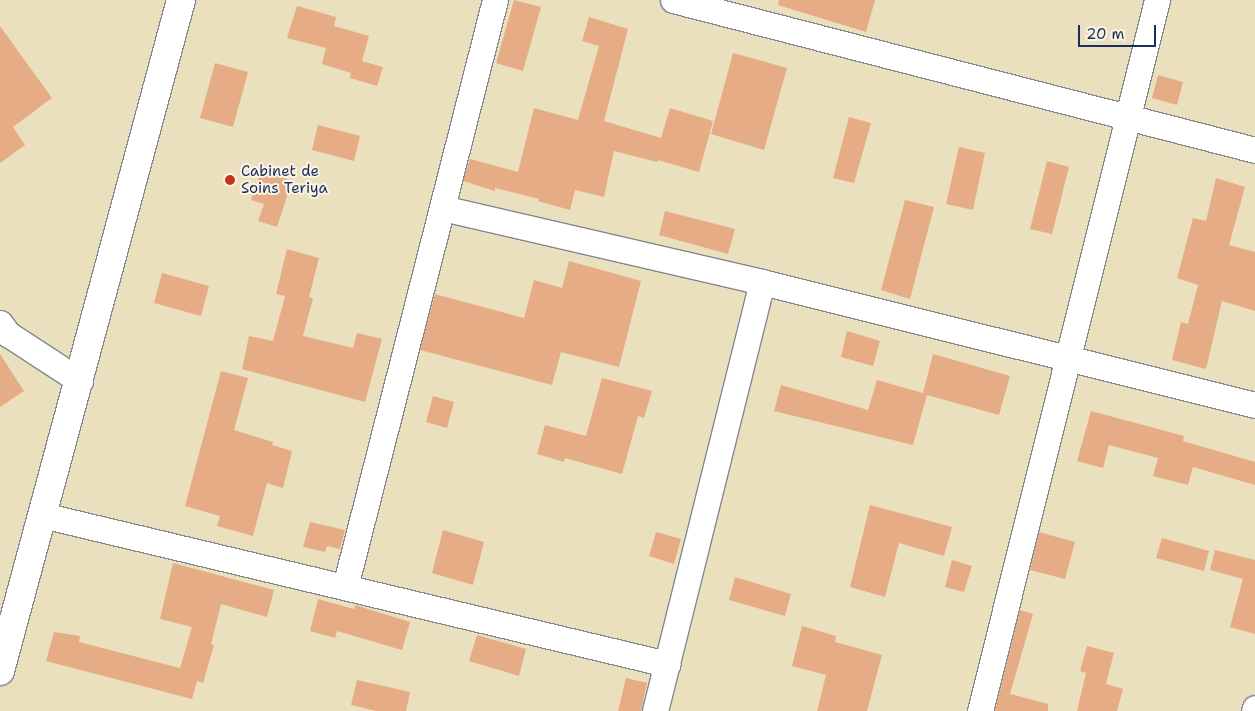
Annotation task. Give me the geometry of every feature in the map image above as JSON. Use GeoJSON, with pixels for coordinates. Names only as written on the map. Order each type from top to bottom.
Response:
{"type":"FeatureCollection","features":[{"type":"Feature","properties":{"kind":"street"},"geometry":{"type":"LineString","coordinates":[[0,671],[80,381],[181,0]]}},
{"type":"Feature","properties":{"kind":"street"},"geometry":{"type":"LineString","coordinates":[[345,587],[495,0]]}},
{"type":"Feature","properties":{"kind":"street"},"geometry":{"type":"LineString","coordinates":[[673,0],[1255,150]]}},
{"type":"Feature","properties":{"kind":"street"},"geometry":{"type":"LineString","coordinates":[[980,711],[1157,0]]}},
{"type":"Feature","properties":{"kind":"street"},"geometry":{"type":"LineString","coordinates":[[442,208],[762,282],[1255,405]]}},
{"type":"Feature","properties":{"kind":"street"},"geometry":{"type":"LineString","coordinates":[[655,711],[762,282]]}},
{"type":"Feature","properties":{"kind":"street"},"geometry":{"type":"LineString","coordinates":[[0,323],[8,334],[80,381]]}},
{"type":"Feature","properties":{"kind":"street"},"geometry":{"type":"LineString","coordinates":[[42,515],[667,664]]}},
{"type":"Feature","properties":{"kind":"building"},"geometry":{"type":"Polygon","coordinates":[[[514,0],[541,7],[523,71],[496,63],[514,0]]]}},
{"type":"Feature","properties":{"kind":"building"},"geometry":{"type":"Polygon","coordinates":[[[779,0],[875,0],[866,32],[778,5],[779,0]]]}},
{"type":"Feature","properties":{"kind":"building"},"geometry":{"type":"Polygon","coordinates":[[[297,6],[336,17],[334,26],[369,36],[362,61],[383,67],[377,86],[350,78],[351,73],[322,64],[326,48],[287,38],[297,6]]]}},
{"type":"Feature","properties":{"kind":"building"},"geometry":{"type":"Polygon","coordinates":[[[589,17],[628,29],[604,121],[661,138],[670,108],[713,121],[699,172],[658,160],[657,162],[614,151],[604,197],[575,190],[570,210],[538,201],[539,199],[495,188],[495,191],[463,181],[470,159],[518,172],[534,108],[578,120],[599,46],[582,41],[589,17]]]}},
{"type":"Feature","properties":{"kind":"building"},"geometry":{"type":"Polygon","coordinates":[[[0,26],[52,98],[13,127],[25,145],[0,163],[0,26]]]}},
{"type":"Feature","properties":{"kind":"building"},"geometry":{"type":"Polygon","coordinates":[[[733,53],[787,68],[764,150],[711,134],[733,53]]]}},
{"type":"Feature","properties":{"kind":"building"},"geometry":{"type":"Polygon","coordinates":[[[215,63],[248,72],[233,127],[200,118],[215,63]]]}},
{"type":"Feature","properties":{"kind":"building"},"geometry":{"type":"Polygon","coordinates":[[[1158,75],[1183,82],[1177,105],[1152,98],[1158,75]]]}},
{"type":"Feature","properties":{"kind":"building"},"geometry":{"type":"Polygon","coordinates":[[[849,117],[871,123],[854,183],[833,178],[849,117]]]}},
{"type":"Feature","properties":{"kind":"building"},"geometry":{"type":"Polygon","coordinates":[[[318,125],[360,136],[354,161],[312,150],[318,125]]]}},
{"type":"Feature","properties":{"kind":"building"},"geometry":{"type":"Polygon","coordinates":[[[959,147],[985,153],[973,210],[946,204],[959,147]]]}},
{"type":"Feature","properties":{"kind":"building"},"geometry":{"type":"Polygon","coordinates":[[[1047,161],[1069,167],[1052,234],[1030,229],[1047,161]]]}},
{"type":"Feature","properties":{"kind":"building"},"geometry":{"type":"Polygon","coordinates":[[[261,171],[292,181],[277,227],[258,221],[264,204],[251,200],[261,171]]]}},
{"type":"Feature","properties":{"kind":"building"},"geometry":{"type":"Polygon","coordinates":[[[1216,178],[1245,187],[1229,245],[1255,252],[1255,311],[1222,301],[1206,369],[1172,360],[1181,322],[1188,324],[1198,285],[1177,278],[1193,218],[1206,221],[1216,178]]]}},
{"type":"Feature","properties":{"kind":"building"},"geometry":{"type":"Polygon","coordinates":[[[905,200],[934,207],[910,299],[881,290],[905,200]]]}},
{"type":"Feature","properties":{"kind":"building"},"geometry":{"type":"Polygon","coordinates":[[[665,211],[735,229],[728,254],[659,235],[665,211]]]}},
{"type":"Feature","properties":{"kind":"building"},"geometry":{"type":"Polygon","coordinates":[[[287,249],[319,258],[309,297],[313,298],[303,336],[353,348],[357,333],[382,339],[365,402],[242,369],[249,336],[273,341],[285,296],[276,294],[287,249]]]}},
{"type":"Feature","properties":{"kind":"building"},"geometry":{"type":"Polygon","coordinates":[[[569,261],[641,281],[619,367],[561,352],[552,385],[420,350],[435,294],[524,318],[534,280],[562,288],[569,261]]]}},
{"type":"Feature","properties":{"kind":"building"},"geometry":{"type":"Polygon","coordinates":[[[162,273],[209,286],[201,316],[154,303],[162,273]]]}},
{"type":"Feature","properties":{"kind":"building"},"geometry":{"type":"Polygon","coordinates":[[[847,331],[880,341],[873,366],[841,357],[847,331]]]}},
{"type":"Feature","properties":{"kind":"building"},"geometry":{"type":"Polygon","coordinates":[[[0,354],[24,391],[0,407],[0,354]]]}},
{"type":"Feature","properties":{"kind":"building"},"geometry":{"type":"Polygon","coordinates":[[[933,354],[1010,376],[999,415],[927,395],[913,445],[774,411],[781,385],[868,410],[877,380],[923,393],[933,354]]]}},
{"type":"Feature","properties":{"kind":"building"},"geometry":{"type":"Polygon","coordinates":[[[221,371],[248,378],[234,430],[273,442],[272,445],[292,451],[283,488],[267,483],[253,536],[217,526],[220,516],[185,506],[221,371]]]}},
{"type":"Feature","properties":{"kind":"building"},"geometry":{"type":"Polygon","coordinates":[[[602,378],[652,391],[644,418],[638,416],[622,474],[565,458],[564,462],[537,454],[545,425],[586,436],[602,378]]]}},
{"type":"Feature","properties":{"kind":"building"},"geometry":{"type":"Polygon","coordinates":[[[433,396],[454,402],[447,428],[426,422],[433,396]]]}},
{"type":"Feature","properties":{"kind":"building"},"geometry":{"type":"Polygon","coordinates":[[[1091,411],[1184,436],[1183,441],[1255,462],[1255,485],[1193,467],[1188,485],[1153,476],[1158,458],[1109,445],[1103,468],[1077,461],[1091,411]]]}},
{"type":"Feature","properties":{"kind":"building"},"geometry":{"type":"Polygon","coordinates":[[[870,505],[952,527],[944,556],[899,543],[885,597],[850,587],[870,505]]]}},
{"type":"Feature","properties":{"kind":"building"},"geometry":{"type":"Polygon","coordinates":[[[310,522],[345,530],[340,549],[327,546],[325,552],[303,547],[310,522]]]}},
{"type":"Feature","properties":{"kind":"building"},"geometry":{"type":"Polygon","coordinates":[[[443,530],[484,542],[473,585],[432,573],[443,530]]]}},
{"type":"Feature","properties":{"kind":"building"},"geometry":{"type":"Polygon","coordinates":[[[656,532],[681,539],[674,564],[649,556],[656,532]]]}},
{"type":"Feature","properties":{"kind":"building"},"geometry":{"type":"Polygon","coordinates":[[[1039,532],[1075,542],[1065,579],[1030,570],[1039,532]]]}},
{"type":"Feature","properties":{"kind":"building"},"geometry":{"type":"Polygon","coordinates":[[[1162,538],[1209,551],[1204,571],[1156,558],[1162,538]]]}},
{"type":"Feature","properties":{"kind":"building"},"geometry":{"type":"Polygon","coordinates":[[[1215,550],[1255,560],[1255,634],[1230,627],[1243,579],[1210,570],[1215,550]]]}},
{"type":"Feature","properties":{"kind":"building"},"geometry":{"type":"Polygon","coordinates":[[[952,560],[972,566],[964,592],[945,587],[952,560]]]}},
{"type":"Feature","properties":{"kind":"building"},"geometry":{"type":"Polygon","coordinates":[[[173,563],[274,590],[267,617],[221,604],[211,644],[214,645],[203,683],[197,681],[192,699],[46,661],[54,632],[80,636],[79,642],[180,668],[192,627],[160,619],[173,563]]]}},
{"type":"Feature","properties":{"kind":"building"},"geometry":{"type":"Polygon","coordinates":[[[735,577],[791,594],[785,616],[729,600],[735,577]]]}},
{"type":"Feature","properties":{"kind":"building"},"geometry":{"type":"Polygon","coordinates":[[[318,599],[354,609],[355,605],[410,622],[402,650],[337,631],[335,638],[310,631],[318,599]]]}},
{"type":"Feature","properties":{"kind":"building"},"geometry":{"type":"Polygon","coordinates":[[[1020,610],[1033,614],[1010,694],[1048,704],[1048,711],[995,711],[1020,610]]]}},
{"type":"Feature","properties":{"kind":"building"},"geometry":{"type":"Polygon","coordinates":[[[802,626],[836,636],[835,642],[882,655],[867,711],[817,711],[826,675],[792,666],[802,626]]]}},
{"type":"Feature","properties":{"kind":"building"},"geometry":{"type":"Polygon","coordinates":[[[477,635],[526,649],[519,676],[469,661],[477,635]]]}},
{"type":"Feature","properties":{"kind":"building"},"geometry":{"type":"Polygon","coordinates":[[[1087,646],[1114,653],[1106,684],[1123,689],[1117,711],[1077,711],[1086,673],[1080,671],[1087,646]]]}},
{"type":"Feature","properties":{"kind":"building"},"geometry":{"type":"Polygon","coordinates":[[[626,678],[647,683],[641,711],[618,711],[626,678]]]}},
{"type":"Feature","properties":{"kind":"building"},"geometry":{"type":"Polygon","coordinates":[[[357,680],[410,692],[406,711],[376,711],[351,705],[357,680]]]}},
{"type":"Feature","properties":{"kind":"place","name":"Cabinet de Soins Teriya"},"geometry":{"type":"Point","coordinates":[230,180]}}]}
